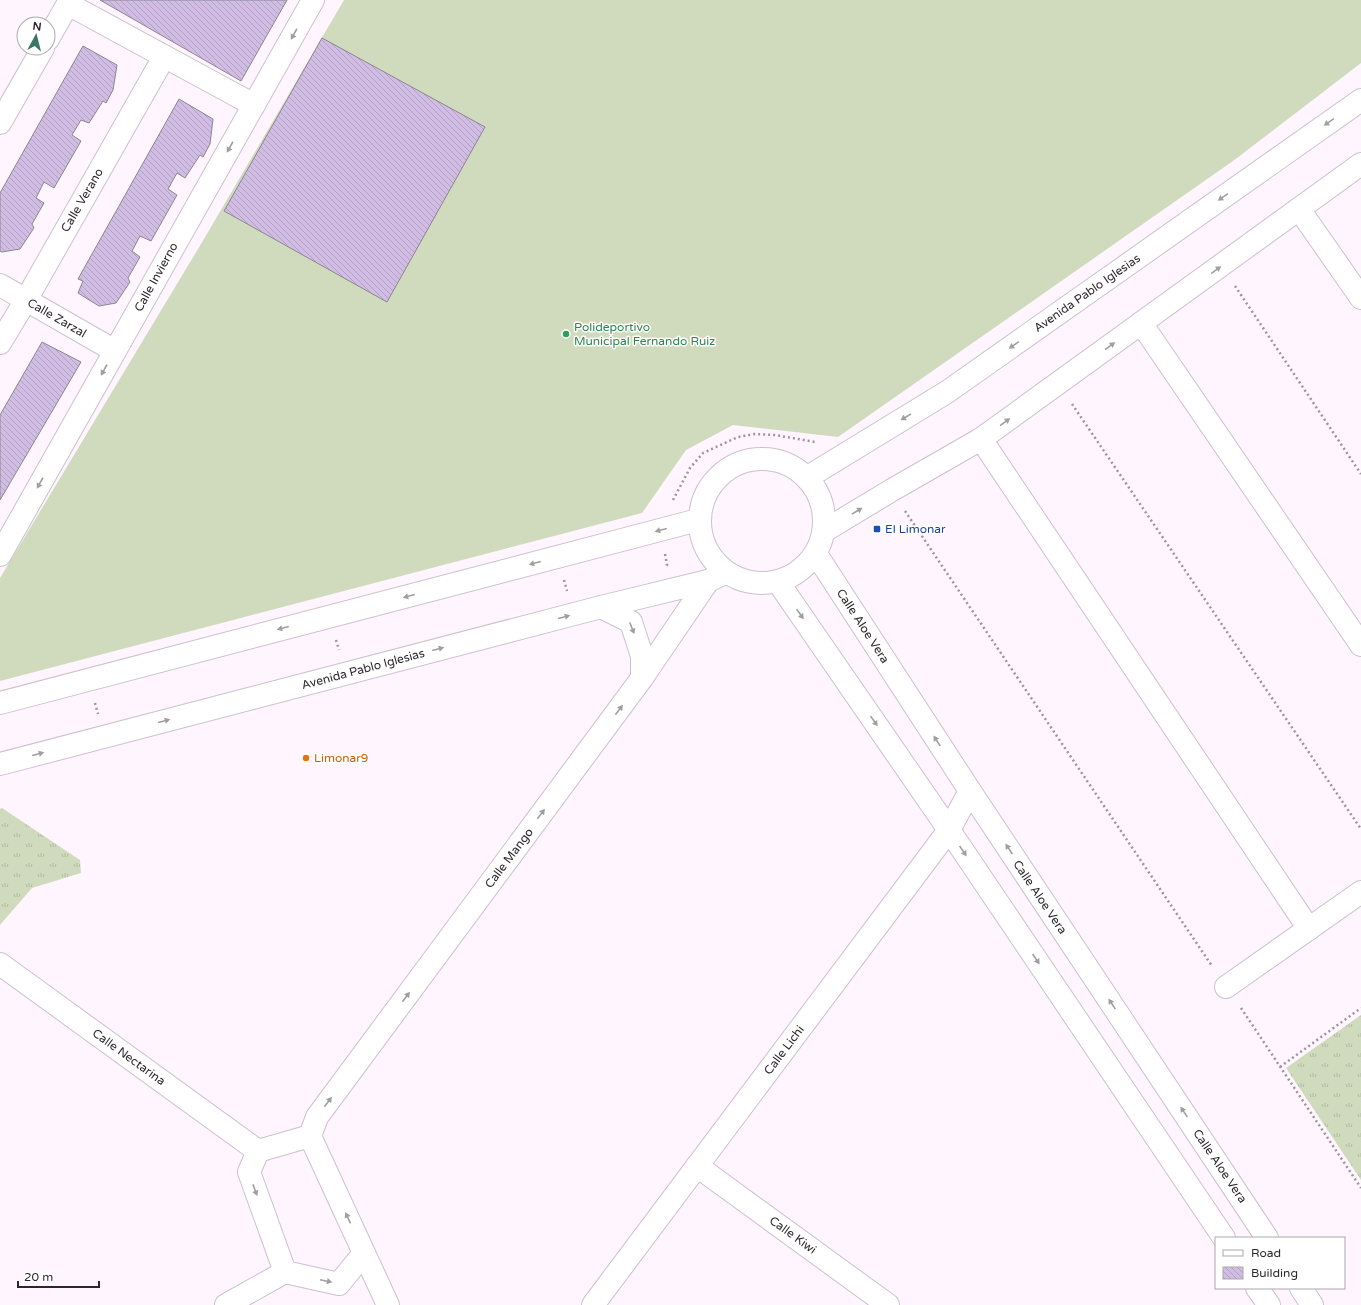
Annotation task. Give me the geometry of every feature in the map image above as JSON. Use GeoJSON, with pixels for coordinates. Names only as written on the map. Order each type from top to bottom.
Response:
{"type":"FeatureCollection","features":[{"type":"Feature","properties":{"kind":"street","name":"Calle Invierno"},"geometry":{"type":"LineString","coordinates":[[0,555],[313,0]]}},
{"type":"Feature","properties":{"kind":"street"},"geometry":{"type":"LineString","coordinates":[[56,25],[69,2],[164,57],[254,105]]}},
{"type":"Feature","properties":{"kind":"street"},"geometry":{"type":"LineString","coordinates":[[0,123],[38,56]]}},
{"type":"Feature","properties":{"kind":"street","name":"Calle Verano"},"geometry":{"type":"LineString","coordinates":[[0,343],[164,57]]}},
{"type":"Feature","properties":{"kind":"street","name":"Avenida Pablo Iglesias"},"geometry":{"type":"LineString","coordinates":[[808,477],[947,392],[1361,100]]}},
{"type":"Feature","properties":{"kind":"street"},"geometry":{"type":"LineString","coordinates":[[824,531],[981,439],[1361,164]]}},
{"type":"Feature","properties":{"kind":"street"},"geometry":{"type":"LineString","coordinates":[[1299,209],[1361,298]]}},
{"type":"Feature","properties":{"kind":"street","name":"Calle Zarzal"},"geometry":{"type":"LineString","coordinates":[[0,285],[115,351]]}},
{"type":"Feature","properties":{"kind":"street"},"geometry":{"type":"LineString","coordinates":[[1141,323],[1361,645]]}},
{"type":"Feature","properties":{"kind":"street"},"geometry":{"type":"LineString","coordinates":[[981,439],[1309,929]]}},
{"type":"Feature","properties":{"kind":"street"},"geometry":{"type":"LineString","coordinates":[[763,458],[787,463],[808,477],[822,502],[824,531],[816,554],[800,571],[778,582],[751,583],[717,577],[705,550],[698,520],[703,496],[717,476],[738,462],[763,458]]}},
{"type":"Feature","properties":{"kind":"street"},"geometry":{"type":"LineString","coordinates":[[0,702],[698,520]]}},
{"type":"Feature","properties":{"kind":"street","name":"Calle Aloe Vera"},"geometry":{"type":"LineString","coordinates":[[816,554],[970,791],[1266,1237]]}},
{"type":"Feature","properties":{"kind":"street","name":"Avenida Pablo Iglesias"},"geometry":{"type":"LineString","coordinates":[[0,764],[717,577]]}},
{"type":"Feature","properties":{"kind":"street","name":"Calle Mango"},"geometry":{"type":"LineString","coordinates":[[310,1136],[317,1117],[717,577]]}},
{"type":"Feature","properties":{"kind":"street"},"geometry":{"type":"LineString","coordinates":[[778,582],[949,830],[1223,1237]]}},
{"type":"Feature","properties":{"kind":"street"},"geometry":{"type":"LineString","coordinates":[[601,607],[631,622],[642,656],[642,678]]}},
{"type":"Feature","properties":{"kind":"street","name":"Calle Lichi"},"geometry":{"type":"LineString","coordinates":[[593,1305],[949,830],[970,791]]}},
{"type":"Feature","properties":{"kind":"street"},"geometry":{"type":"LineString","coordinates":[[1226,986],[1361,892]]}},
{"type":"Feature","properties":{"kind":"street","name":"Calle Nectarina"},"geometry":{"type":"LineString","coordinates":[[0,964],[258,1151]]}},
{"type":"Feature","properties":{"kind":"street"},"geometry":{"type":"LineString","coordinates":[[285,1272],[249,1172],[258,1151],[310,1136],[388,1305]]}},
{"type":"Feature","properties":{"kind":"street","name":"Calle Kiwi"},"geometry":{"type":"LineString","coordinates":[[697,1166],[888,1305]]}},
{"type":"Feature","properties":{"kind":"street"},"geometry":{"type":"LineString","coordinates":[[226,1305],[285,1272],[339,1284],[364,1253]]}},
{"type":"Feature","properties":{"kind":"street"},"geometry":{"type":"LineString","coordinates":[[1258,1289],[1269,1305]]}},
{"type":"Feature","properties":{"kind":"street"},"geometry":{"type":"LineString","coordinates":[[1302,1289],[1312,1305]]}},
{"type":"Feature","properties":{"kind":"path"},"geometry":{"type":"LineString","coordinates":[[1221,266],[1361,474]]}},
{"type":"Feature","properties":{"kind":"path"},"geometry":{"type":"LineString","coordinates":[[1058,384],[1361,829]]}},
{"type":"Feature","properties":{"kind":"path"},"geometry":{"type":"LineString","coordinates":[[892,490],[1361,1188]]}},
{"type":"Feature","properties":{"kind":"path"},"geometry":{"type":"LineString","coordinates":[[557,557],[574,614]]}},
{"type":"Feature","properties":{"kind":"path"},"geometry":{"type":"LineString","coordinates":[[330,616],[346,673]]}},
{"type":"Feature","properties":{"kind":"path"},"geometry":{"type":"LineString","coordinates":[[88,680],[104,736]]}},
{"type":"Feature","properties":{"kind":"path"},"geometry":{"type":"LineString","coordinates":[[1280,1067],[1361,1008]]}},
{"type":"Feature","properties":{"kind":"green space","name":"Polideportivo Municipal Fernando Ruiz"},"geometry":{"type":"Polygon","coordinates":[[[344,0],[1361,0],[1361,63],[1233,161],[838,437],[733,425],[686,450],[642,513],[0,681],[0,578],[201,244],[344,0]]]}},
{"type":"Feature","properties":{"kind":"green space"},"geometry":{"type":"Polygon","coordinates":[[[2,808],[80,860],[81,873],[32,888],[0,925],[0,809],[2,808]]]}},
{"type":"Feature","properties":{"kind":"green space"},"geometry":{"type":"Polygon","coordinates":[[[1361,1015],[1361,1180],[1286,1068],[1361,1015]]]}},
{"type":"Feature","properties":{"kind":"building"},"geometry":{"type":"Polygon","coordinates":[[[100,0],[287,0],[241,81],[100,0]]]}},
{"type":"Feature","properties":{"kind":"building"},"geometry":{"type":"Polygon","coordinates":[[[322,38],[485,127],[387,302],[224,211],[322,38]]]}},
{"type":"Feature","properties":{"kind":"building"},"geometry":{"type":"Polygon","coordinates":[[[83,46],[117,65],[113,90],[106,103],[103,101],[89,123],[81,120],[72,135],[81,141],[54,188],[44,182],[36,198],[44,203],[32,224],[34,228],[20,249],[2,252],[0,251],[0,193],[83,46]]]}},
{"type":"Feature","properties":{"kind":"building"},"geometry":{"type":"Polygon","coordinates":[[[179,99],[213,119],[210,144],[203,157],[200,155],[185,178],[177,173],[168,189],[177,195],[151,241],[140,236],[132,251],[140,257],[128,278],[130,282],[116,303],[99,306],[78,293],[83,281],[78,279],[179,99]]]}},
{"type":"Feature","properties":{"kind":"building"},"geometry":{"type":"Polygon","coordinates":[[[42,342],[81,362],[0,500],[0,415],[42,342]]]}},
{"type":"Feature","properties":{"kind":"place","name":"Polideportivo Municipal Fernando Ruiz"},"geometry":{"type":"Point","coordinates":[566,334]}},
{"type":"Feature","properties":{"kind":"place","name":"El Limonar"},"geometry":{"type":"Point","coordinates":[877,529]}},
{"type":"Feature","properties":{"kind":"place","name":"Limonar9"},"geometry":{"type":"Point","coordinates":[306,758]}}]}
